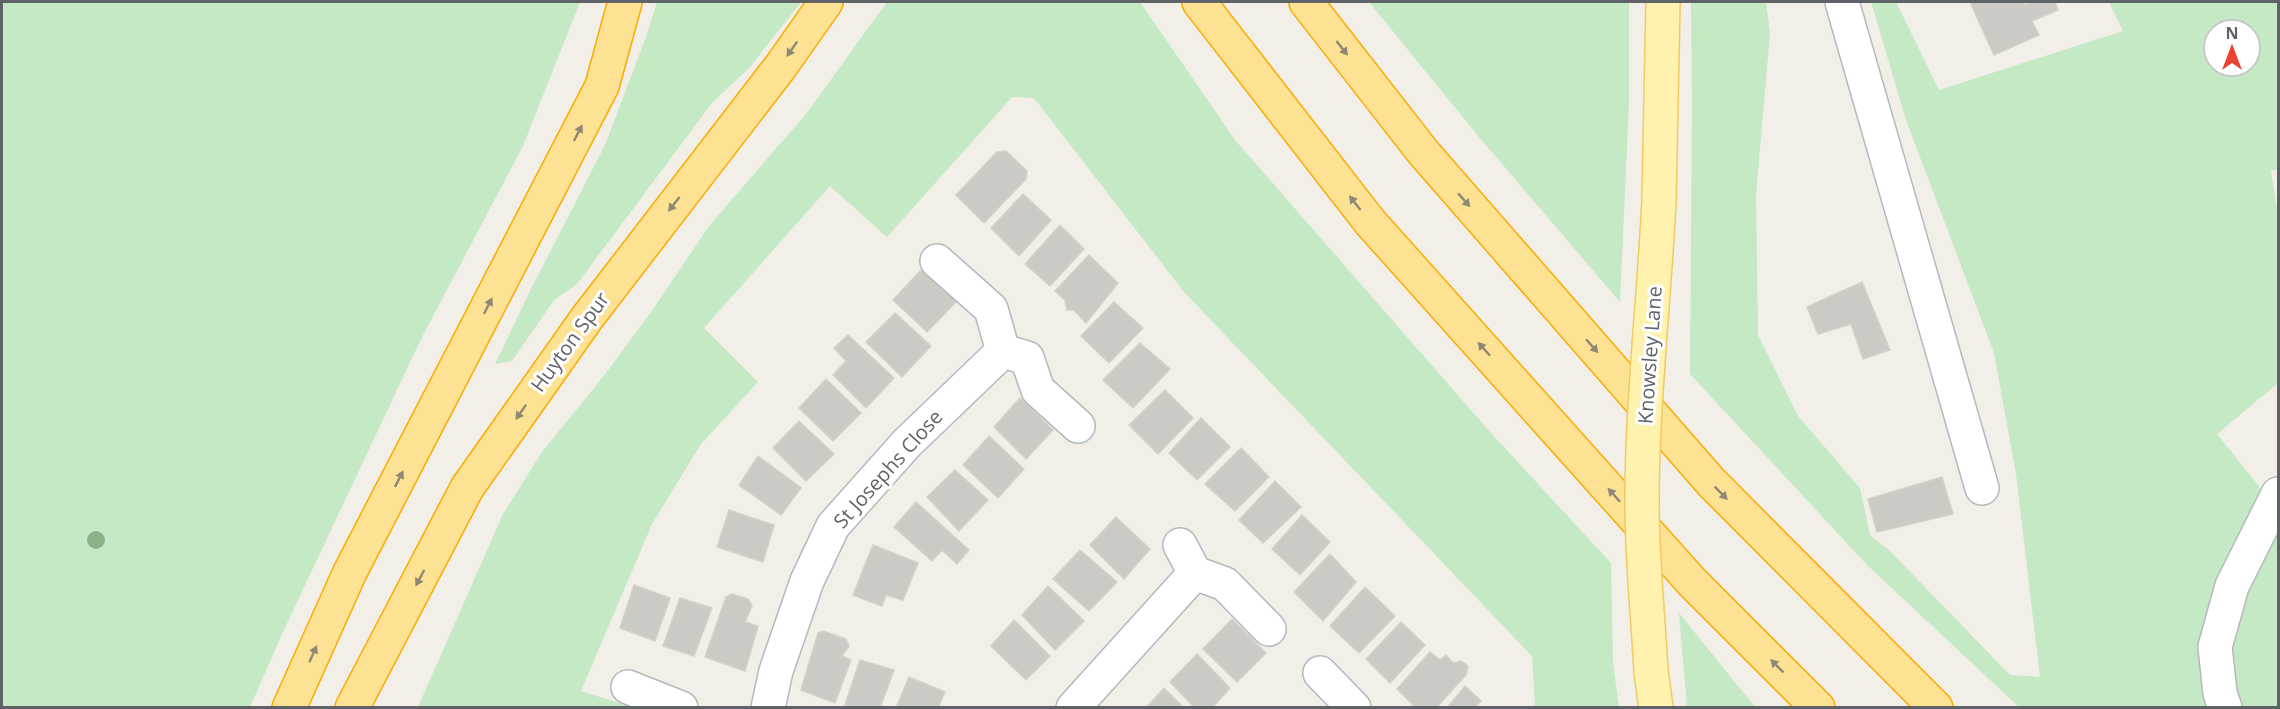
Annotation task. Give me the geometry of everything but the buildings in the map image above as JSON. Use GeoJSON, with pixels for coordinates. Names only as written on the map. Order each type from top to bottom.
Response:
{"type":"FeatureCollection","features":[{"type":"Feature","properties":{"kind":"highway"},"geometry":{"type":"LineString","coordinates":[[289,708],[350,572],[602,86],[625,2]]}},
{"type":"Feature","properties":{"kind":"highway","name":"Huyton Spur"},"geometry":{"type":"LineString","coordinates":[[352,708],[467,488],[587,318],[781,66],[826,2]]}},
{"type":"Feature","properties":{"kind":"highway"},"geometry":{"type":"LineString","coordinates":[[1199,2],[1370,222],[1692,582],[1818,708]]}},
{"type":"Feature","properties":{"kind":"highway"},"geometry":{"type":"LineString","coordinates":[[1306,2],[1423,152],[1711,482],[1936,708]]}},
{"type":"Feature","properties":{"kind":"main road","name":"Knowsley Lane"},"geometry":{"type":"LineString","coordinates":[[1656,708],[1651,671],[1642,504],[1646,390],[1659,201],[1663,2]]}},
{"type":"Feature","properties":{"kind":"street"},"geometry":{"type":"LineString","coordinates":[[1842,2],[1982,488]]}},
{"type":"Feature","properties":{"kind":"street"},"geometry":{"type":"LineString","coordinates":[[937,261],[992,309],[1015,354],[1038,390],[1078,426]]}},
{"type":"Feature","properties":{"kind":"street","name":"St Josephs Close"},"geometry":{"type":"LineString","coordinates":[[768,708],[776,671],[807,581],[833,526],[907,443],[1015,354]]}},
{"type":"Feature","properties":{"kind":"street"},"geometry":{"type":"LineString","coordinates":[[2225,708],[2220,693],[2215,647],[2232,586],[2278,494]]}},
{"type":"Feature","properties":{"kind":"street"},"geometry":{"type":"LineString","coordinates":[[1073,708],[1187,559],[1225,584],[1269,629]]}},
{"type":"Feature","properties":{"kind":"street"},"geometry":{"type":"LineString","coordinates":[[1320,673],[1354,708]]}},
{"type":"Feature","properties":{"kind":"street"},"geometry":{"type":"LineString","coordinates":[[628,687],[681,708]]}},
{"type":"Feature","properties":{"kind":"green space"},"geometry":{"type":"Polygon","coordinates":[[[2,2],[580,2],[523,146],[421,339],[250,707],[2,707],[2,2]]]}},
{"type":"Feature","properties":{"kind":"green space"},"geometry":{"type":"Polygon","coordinates":[[[657,2],[801,2],[750,67],[712,103],[577,284],[554,300],[512,361],[495,364],[605,145],[657,2]]]}},
{"type":"Feature","properties":{"kind":"green space"},"geometry":{"type":"Polygon","coordinates":[[[887,2],[1140,2],[1235,140],[1490,432],[1611,563],[1613,663],[1619,707],[1535,707],[1532,656],[1184,292],[1034,98],[1012,97],[887,237],[830,186],[704,328],[758,382],[701,444],[652,524],[581,691],[632,707],[418,707],[503,514],[542,452],[603,377],[654,308],[709,226],[806,114],[887,2]]]}},
{"type":"Feature","properties":{"kind":"green space"},"geometry":{"type":"Polygon","coordinates":[[[1369,2],[1629,2],[1629,103],[1620,302],[1479,137],[1369,2]]]}},
{"type":"Feature","properties":{"kind":"green space"},"geometry":{"type":"Polygon","coordinates":[[[1691,2],[1766,2],[1770,33],[1756,195],[1758,335],[1798,416],[1860,488],[1870,535],[1889,550],[2010,675],[2040,677],[2016,474],[1994,353],[1906,120],[1871,2],[1896,2],[1939,90],[2123,31],[2109,2],[2278,2],[2278,169],[2271,171],[2278,216],[2278,383],[2217,434],[2278,510],[2278,707],[2019,707],[1867,565],[1690,374],[1691,2]]]}},
{"type":"Feature","properties":{"kind":"green space"},"geometry":{"type":"Polygon","coordinates":[[[1679,613],[1755,707],[1687,707],[1679,613]]]}}]}
